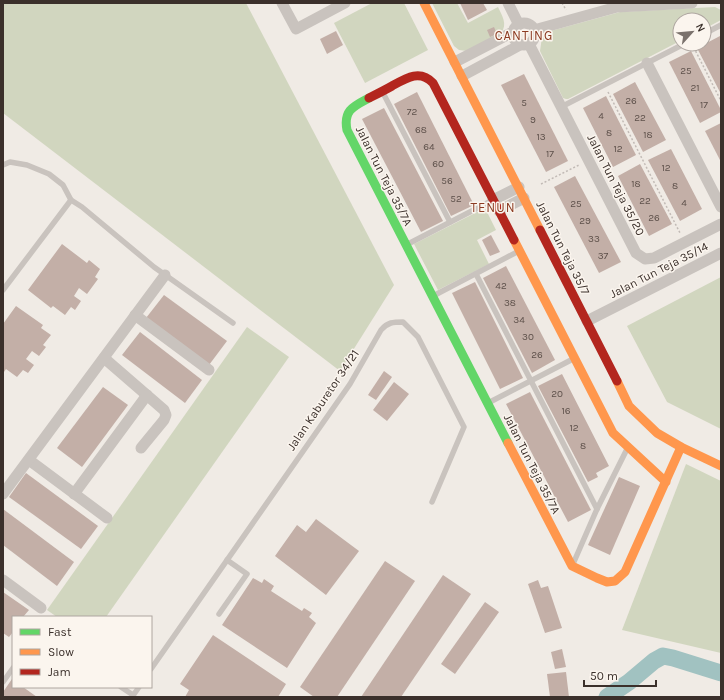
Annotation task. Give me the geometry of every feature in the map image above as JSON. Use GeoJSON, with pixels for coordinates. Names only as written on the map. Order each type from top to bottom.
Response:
{"type":"FeatureCollection","features":[{"type":"Feature","properties":{"kind":"street"},"geometry":{"type":"LineString","coordinates":[[282,3],[296,29],[344,3]]}},
{"type":"Feature","properties":{"kind":"street","name":"Jalan Tun Teja 35/7"},"geometry":{"type":"LineString","coordinates":[[424,3],[630,406],[657,433],[681,447],[721,466]]}},
{"type":"Feature","properties":{"kind":"street"},"geometry":{"type":"LineString","coordinates":[[508,3],[516,28],[514,39],[525,44]]}},
{"type":"Feature","properties":{"kind":"street"},"geometry":{"type":"LineString","coordinates":[[534,30],[616,5],[692,3]]}},
{"type":"Feature","properties":{"kind":"street"},"geometry":{"type":"LineString","coordinates":[[455,62],[516,28],[528,24],[534,30],[534,38],[525,44],[462,76]]}},
{"type":"Feature","properties":{"kind":"street","name":"Jalan Tun Teja 35/20"},"geometry":{"type":"LineString","coordinates":[[525,44],[561,107],[636,253],[645,259],[654,258],[721,224]]}},
{"type":"Feature","properties":{"kind":"street"},"geometry":{"type":"LineString","coordinates":[[646,63],[721,207]]}},
{"type":"Feature","properties":{"kind":"street","name":"Jalan Tun Teja 35/7A"},"geometry":{"type":"LineString","coordinates":[[572,566],[347,130],[344,119],[348,112],[356,105],[410,76],[420,75],[427,77],[433,83],[614,433],[666,482]]}},
{"type":"Feature","properties":{"kind":"street"},"geometry":{"type":"LineString","coordinates":[[493,200],[519,187]]}},
{"type":"Feature","properties":{"kind":"street"},"geometry":{"type":"LineString","coordinates":[[499,211],[524,198]]}},
{"type":"Feature","properties":{"kind":"street","name":"Jalan Tun Teja 35/14"},"geometry":{"type":"LineString","coordinates":[[587,321],[721,253]]}},
{"type":"Feature","properties":{"kind":"street"},"geometry":{"type":"LineString","coordinates":[[3,494],[166,275]]}},
{"type":"Feature","properties":{"kind":"street"},"geometry":{"type":"LineString","coordinates":[[135,315],[209,370]]}},
{"type":"Feature","properties":{"kind":"street"},"geometry":{"type":"LineString","coordinates":[[104,358],[164,410],[166,415],[164,420],[141,448]]}},
{"type":"Feature","properties":{"kind":"street"},"geometry":{"type":"LineString","coordinates":[[74,494],[147,395]]}},
{"type":"Feature","properties":{"kind":"street"},"geometry":{"type":"LineString","coordinates":[[572,566],[604,581],[612,582],[625,572],[681,447]]}},
{"type":"Feature","properties":{"kind":"street"},"geometry":{"type":"LineString","coordinates":[[28,460],[107,518]]}},
{"type":"Feature","properties":{"kind":"street"},"geometry":{"type":"LineString","coordinates":[[3,580],[41,608]]}},
{"type":"Feature","properties":{"kind":"lane"},"geometry":{"type":"LineString","coordinates":[[712,30],[721,25]]}},
{"type":"Feature","properties":{"kind":"lane"},"geometry":{"type":"LineString","coordinates":[[561,107],[672,50]]}},
{"type":"Feature","properties":{"kind":"lane"},"geometry":{"type":"LineString","coordinates":[[382,91],[450,222]]}},
{"type":"Feature","properties":{"kind":"lane"},"geometry":{"type":"LineString","coordinates":[[3,165],[10,162],[27,165],[49,174],[63,185],[71,200],[82,207],[166,275],[233,323]]}},
{"type":"Feature","properties":{"kind":"lane"},"geometry":{"type":"LineString","coordinates":[[3,290],[71,200]]}},
{"type":"Feature","properties":{"kind":"lane"},"geometry":{"type":"LineString","coordinates":[[406,245],[493,200]]}},
{"type":"Feature","properties":{"kind":"lane"},"geometry":{"type":"LineString","coordinates":[[432,297],[520,251]]}},
{"type":"Feature","properties":{"kind":"lane"},"geometry":{"type":"LineString","coordinates":[[476,274],[597,509]]}},
{"type":"Feature","properties":{"kind":"lane","name":"Jalan Kaburetor 34/21"},"geometry":{"type":"LineString","coordinates":[[152,669],[350,384],[381,330],[386,324],[392,322],[403,322],[418,337],[464,427],[432,502]]}},
{"type":"Feature","properties":{"kind":"lane"},"geometry":{"type":"LineString","coordinates":[[488,404],[575,358]]}},
{"type":"Feature","properties":{"kind":"lane"},"geometry":{"type":"LineString","coordinates":[[572,566],[597,509],[628,447]]}},
{"type":"Feature","properties":{"kind":"lane"},"geometry":{"type":"LineString","coordinates":[[219,614],[247,574],[227,560]]}},
{"type":"Feature","properties":{"kind":"lane"},"geometry":{"type":"LineString","coordinates":[[3,682],[12,669]]}},
{"type":"Feature","properties":{"kind":"lane"},"geometry":{"type":"LineString","coordinates":[[122,688],[133,696]]}},
{"type":"Feature","properties":{"kind":"path"},"geometry":{"type":"LineString","coordinates":[[562,3],[567,12]]}},
{"type":"Feature","properties":{"kind":"path"},"geometry":{"type":"LineString","coordinates":[[696,52],[721,101]]}},
{"type":"Feature","properties":{"kind":"path"},"geometry":{"type":"LineString","coordinates":[[604,85],[681,235]]}},
{"type":"Feature","properties":{"kind":"path"},"geometry":{"type":"LineString","coordinates":[[542,184],[580,164]]}},
{"type":"Feature","properties":{"kind":"green space"},"geometry":{"type":"Polygon","coordinates":[[[3,3],[246,3],[394,285],[340,371],[3,113],[3,3]]]}},
{"type":"Feature","properties":{"kind":"green space"},"geometry":{"type":"Polygon","coordinates":[[[372,3],[404,3],[428,50],[365,83],[334,23],[372,3]]]}},
{"type":"Feature","properties":{"kind":"green space"},"geometry":{"type":"Polygon","coordinates":[[[432,3],[457,3],[468,23],[498,7],[504,20],[503,30],[501,33],[467,51],[459,50],[454,46],[432,3]]]}},
{"type":"Feature","properties":{"kind":"green space"},"geometry":{"type":"Polygon","coordinates":[[[715,7],[721,10],[721,20],[712,25],[712,12],[672,12],[672,45],[568,99],[563,98],[540,51],[542,37],[547,32],[620,12],[715,7]]]}},
{"type":"Feature","properties":{"kind":"green space"},"geometry":{"type":"Polygon","coordinates":[[[485,208],[496,230],[477,240],[489,264],[438,290],[414,244],[485,208]]]}},
{"type":"Feature","properties":{"kind":"green space"},"geometry":{"type":"Polygon","coordinates":[[[721,277],[721,429],[667,402],[627,326],[721,277]]]}},
{"type":"Feature","properties":{"kind":"green space"},"geometry":{"type":"Polygon","coordinates":[[[247,327],[289,357],[107,616],[56,616],[47,610],[247,327]]]}},
{"type":"Feature","properties":{"kind":"green space"},"geometry":{"type":"Polygon","coordinates":[[[686,464],[721,481],[721,653],[622,630],[686,464]]]}},
{"type":"Feature","properties":{"kind":"building"},"geometry":{"type":"Polygon","coordinates":[[[460,3],[483,3],[487,10],[468,20],[460,3]]]}},
{"type":"Feature","properties":{"kind":"building"},"geometry":{"type":"Polygon","coordinates":[[[494,27],[497,34],[490,37],[487,30],[494,27]]]}},
{"type":"Feature","properties":{"kind":"building"},"geometry":{"type":"Polygon","coordinates":[[[336,31],[343,45],[327,54],[320,39],[336,31]]]}},
{"type":"Feature","properties":{"kind":"building"},"geometry":{"type":"Polygon","coordinates":[[[720,36],[721,39],[721,94],[699,52],[712,52],[712,40],[720,36]]]}},
{"type":"Feature","properties":{"kind":"building"},"geometry":{"type":"Polygon","coordinates":[[[692,52],[721,112],[700,123],[669,62],[692,52]]]}},
{"type":"Feature","properties":{"kind":"building"},"geometry":{"type":"Polygon","coordinates":[[[524,74],[568,161],[546,172],[501,85],[524,74]]]}},
{"type":"Feature","properties":{"kind":"building"},"geometry":{"type":"Polygon","coordinates":[[[635,82],[666,140],[643,152],[613,94],[635,82]]]}},
{"type":"Feature","properties":{"kind":"building"},"geometry":{"type":"Polygon","coordinates":[[[417,92],[474,205],[451,216],[394,104],[417,92]]]}},
{"type":"Feature","properties":{"kind":"building"},"geometry":{"type":"Polygon","coordinates":[[[606,96],[636,155],[613,167],[583,108],[606,96]]]}},
{"type":"Feature","properties":{"kind":"building"},"geometry":{"type":"Polygon","coordinates":[[[384,108],[443,221],[421,232],[362,119],[384,108]]]}},
{"type":"Feature","properties":{"kind":"building"},"geometry":{"type":"Polygon","coordinates":[[[721,123],[721,162],[705,131],[721,123]]]}},
{"type":"Feature","properties":{"kind":"building"},"geometry":{"type":"Polygon","coordinates":[[[671,149],[702,209],[680,221],[648,160],[671,149]]]}},
{"type":"Feature","properties":{"kind":"building"},"geometry":{"type":"Polygon","coordinates":[[[640,164],[672,224],[649,236],[618,176],[640,164]]]}},
{"type":"Feature","properties":{"kind":"building"},"geometry":{"type":"Polygon","coordinates":[[[575,176],[621,262],[599,273],[554,187],[575,176]]]}},
{"type":"Feature","properties":{"kind":"building"},"geometry":{"type":"Polygon","coordinates":[[[491,235],[500,252],[490,256],[482,240],[491,235]]]}},
{"type":"Feature","properties":{"kind":"building"},"geometry":{"type":"Polygon","coordinates":[[[62,244],[87,263],[89,260],[100,269],[95,277],[98,279],[87,294],[79,288],[74,296],[81,301],[75,310],[71,307],[65,315],[53,306],[51,308],[28,290],[62,244]]]}},
{"type":"Feature","properties":{"kind":"building"},"geometry":{"type":"Polygon","coordinates":[[[506,266],[555,360],[532,373],[483,278],[506,266]]]}},
{"type":"Feature","properties":{"kind":"building"},"geometry":{"type":"Polygon","coordinates":[[[475,282],[523,378],[500,389],[452,293],[475,282]]]}},
{"type":"Feature","properties":{"kind":"building"},"geometry":{"type":"Polygon","coordinates":[[[164,295],[227,341],[209,365],[146,318],[164,295]]]}},
{"type":"Feature","properties":{"kind":"building"},"geometry":{"type":"Polygon","coordinates":[[[16,306],[43,325],[41,328],[51,335],[43,345],[46,347],[39,356],[32,351],[26,359],[34,365],[28,373],[23,370],[17,377],[6,369],[4,372],[3,371],[3,324],[16,306]]]}},
{"type":"Feature","properties":{"kind":"building"},"geometry":{"type":"Polygon","coordinates":[[[140,332],[202,380],[185,403],[122,355],[140,332]]]}},
{"type":"Feature","properties":{"kind":"building"},"geometry":{"type":"Polygon","coordinates":[[[384,371],[392,377],[376,400],[368,395],[384,371]]]}},
{"type":"Feature","properties":{"kind":"building"},"geometry":{"type":"Polygon","coordinates":[[[562,374],[609,466],[596,473],[598,477],[588,482],[538,386],[562,374]]]}},
{"type":"Feature","properties":{"kind":"building"},"geometry":{"type":"Polygon","coordinates":[[[394,382],[409,394],[387,421],[373,410],[394,382]]]}},
{"type":"Feature","properties":{"kind":"building"},"geometry":{"type":"Polygon","coordinates":[[[103,387],[128,405],[82,467],[57,448],[103,387]]]}},
{"type":"Feature","properties":{"kind":"building"},"geometry":{"type":"Polygon","coordinates":[[[530,392],[591,510],[568,522],[506,404],[530,392]]]}},
{"type":"Feature","properties":{"kind":"building"},"geometry":{"type":"Polygon","coordinates":[[[26,473],[98,526],[81,549],[9,497],[26,473]]]}},
{"type":"Feature","properties":{"kind":"building"},"geometry":{"type":"Polygon","coordinates":[[[619,477],[640,486],[610,555],[588,545],[619,477]]]}},
{"type":"Feature","properties":{"kind":"building"},"geometry":{"type":"Polygon","coordinates":[[[3,509],[74,562],[57,586],[3,545],[3,509]]]}},
{"type":"Feature","properties":{"kind":"building"},"geometry":{"type":"Polygon","coordinates":[[[316,519],[359,551],[326,595],[275,556],[297,525],[306,532],[316,519]]]}},
{"type":"Feature","properties":{"kind":"building"},"geometry":{"type":"Polygon","coordinates":[[[385,561],[415,581],[337,697],[314,697],[300,687],[385,561]]]}},
{"type":"Feature","properties":{"kind":"building"},"geometry":{"type":"Polygon","coordinates":[[[443,575],[471,594],[401,697],[361,697],[443,575]]]}},
{"type":"Feature","properties":{"kind":"building"},"geometry":{"type":"Polygon","coordinates":[[[253,578],[262,583],[264,579],[274,586],[271,591],[302,611],[304,608],[312,613],[309,617],[316,623],[287,668],[222,625],[253,578]]]}},
{"type":"Feature","properties":{"kind":"building"},"geometry":{"type":"Polygon","coordinates":[[[538,580],[541,588],[548,586],[562,628],[545,633],[528,584],[538,580]]]}},
{"type":"Feature","properties":{"kind":"building"},"geometry":{"type":"Polygon","coordinates":[[[3,592],[29,610],[24,616],[12,616],[12,633],[9,637],[3,633],[3,592]]]}},
{"type":"Feature","properties":{"kind":"building"},"geometry":{"type":"Polygon","coordinates":[[[485,602],[499,612],[455,674],[441,664],[485,602]]]}},
{"type":"Feature","properties":{"kind":"building"},"geometry":{"type":"Polygon","coordinates":[[[213,635],[286,684],[278,697],[185,697],[189,690],[180,684],[213,635]]]}},
{"type":"Feature","properties":{"kind":"building"},"geometry":{"type":"Polygon","coordinates":[[[562,649],[566,667],[555,669],[551,652],[562,649]]]}},
{"type":"Feature","properties":{"kind":"building"},"geometry":{"type":"Polygon","coordinates":[[[566,672],[569,697],[550,697],[547,674],[566,672]]]}},
{"type":"Feature","properties":{"kind":"building"},"geometry":{"type":"Polygon","coordinates":[[[12,679],[12,688],[24,688],[37,697],[3,697],[3,692],[12,679]]]}},
{"type":"Feature","properties":{"kind":"waterway"},"geometry":{"type":"LineString","coordinates":[[607,697],[629,682],[654,661],[663,656],[721,673]]}},
{"type":"Feature","properties":{"kind":"traffic: fast"},"geometry":{"type":"LineString","coordinates":[[369,98],[354,106],[348,113],[346,123],[347,130],[508,443]]}},
{"type":"Feature","properties":{"kind":"traffic: slow"},"geometry":{"type":"LineString","coordinates":[[424,3],[540,230]]}},
{"type":"Feature","properties":{"kind":"traffic: slow"},"geometry":{"type":"LineString","coordinates":[[514,240],[613,433],[666,482]]}},
{"type":"Feature","properties":{"kind":"traffic: slow"},"geometry":{"type":"LineString","coordinates":[[617,381],[629,406],[657,433],[681,447],[721,466]]}},
{"type":"Feature","properties":{"kind":"traffic: slow"},"geometry":{"type":"LineString","coordinates":[[508,443],[572,566],[607,582],[615,581],[625,572],[681,447]]}},
{"type":"Feature","properties":{"kind":"traffic: jam"},"geometry":{"type":"LineString","coordinates":[[369,98],[402,80],[413,76],[423,76],[433,83],[514,240]]}},
{"type":"Feature","properties":{"kind":"traffic: jam"},"geometry":{"type":"LineString","coordinates":[[540,230],[617,381]]}},
{"type":"Feature","properties":{"kind":"district","name":"CANTING"},"geometry":{"type":"Point","coordinates":[524,35]}},
{"type":"Feature","properties":{"kind":"district","name":"TENUN"},"geometry":{"type":"Point","coordinates":[493,207]}}]}
